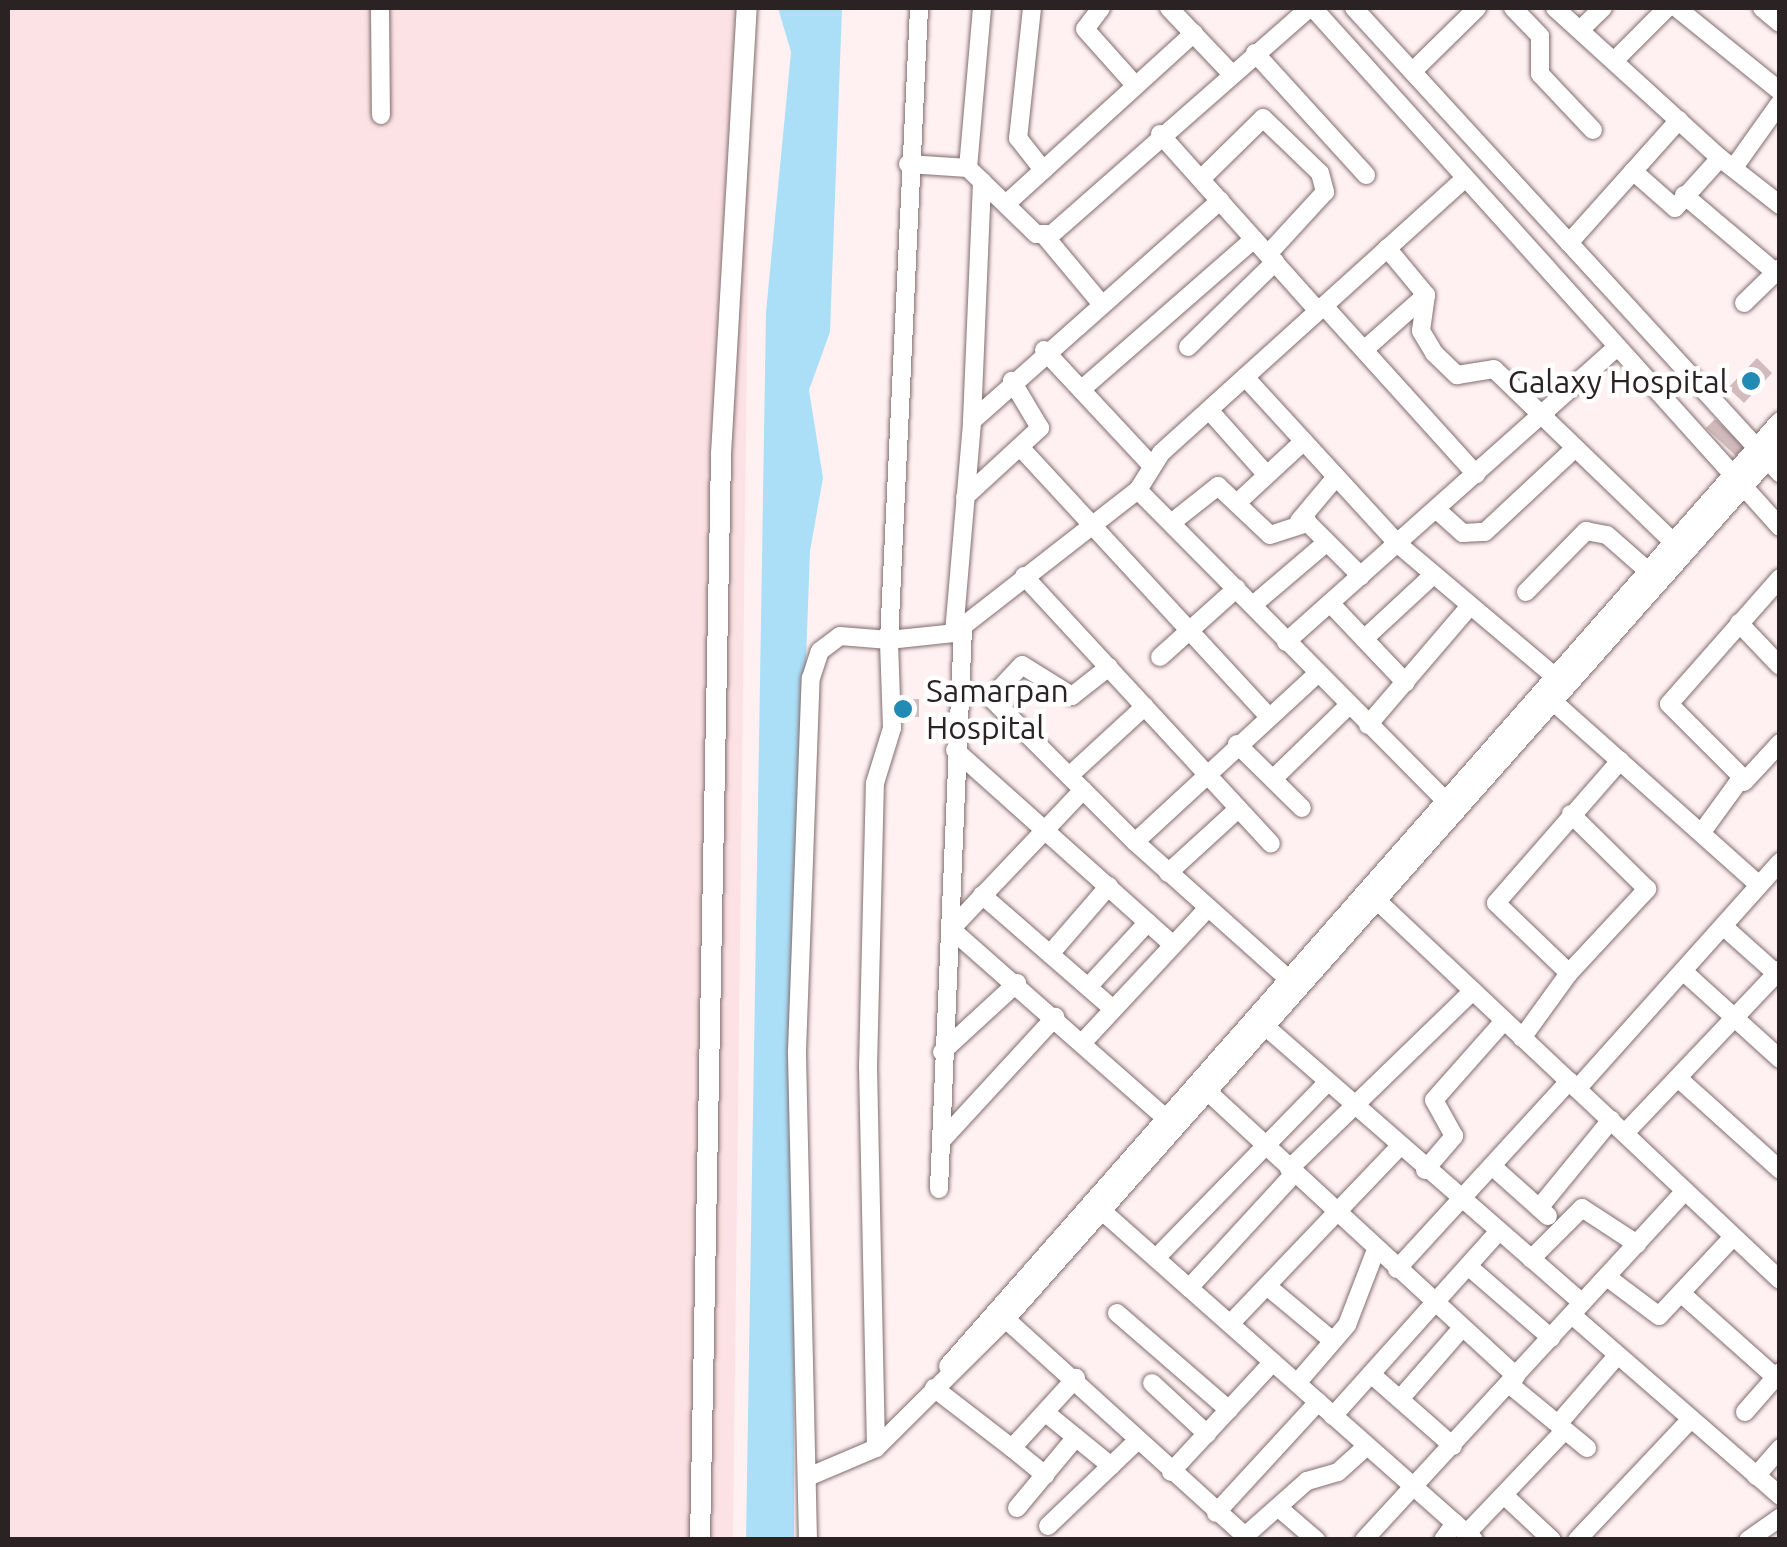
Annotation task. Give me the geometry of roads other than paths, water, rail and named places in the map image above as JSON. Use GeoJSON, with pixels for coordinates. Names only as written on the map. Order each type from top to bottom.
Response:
{"type":"FeatureCollection","features":[{"type":"Feature","properties":{"kind":"street"},"geometry":{"type":"LineString","coordinates":[[380,8],[381,115]]}},
{"type":"Feature","properties":{"kind":"street"},"geometry":{"type":"LineString","coordinates":[[700,1540],[722,454],[746,8]]}},
{"type":"Feature","properties":{"kind":"street"},"geometry":{"type":"LineString","coordinates":[[876,1448],[868,1067],[876,783],[892,728],[889,640],[908,164],[919,8]]}},
{"type":"Feature","properties":{"kind":"street"},"geometry":{"type":"LineString","coordinates":[[938,1189],[951,929],[958,630],[972,421],[982,8]]}},
{"type":"Feature","properties":{"kind":"street"},"geometry":{"type":"LineString","coordinates":[[1032,8],[1018,138],[1043,170]]}},
{"type":"Feature","properties":{"kind":"street"},"geometry":{"type":"LineString","coordinates":[[1102,8],[1085,29],[1136,86]]}},
{"type":"Feature","properties":{"kind":"street"},"geometry":{"type":"LineString","coordinates":[[1169,8],[1231,73]]}},
{"type":"Feature","properties":{"kind":"street"},"geometry":{"type":"LineString","coordinates":[[1044,235],[1311,8],[1780,527]]}},
{"type":"Feature","properties":{"kind":"street"},"geometry":{"type":"LineString","coordinates":[[1354,8],[1771,457]]}},
{"type":"Feature","properties":{"kind":"street"},"geometry":{"type":"LineString","coordinates":[[1413,71],[1477,8]]}},
{"type":"Feature","properties":{"kind":"street"},"geometry":{"type":"LineString","coordinates":[[1514,8],[1540,36],[1540,74],[1593,130]]}},
{"type":"Feature","properties":{"kind":"street"},"geometry":{"type":"LineString","coordinates":[[1555,8],[1678,120],[1780,205]]}},
{"type":"Feature","properties":{"kind":"street"},"geometry":{"type":"LineString","coordinates":[[1580,30],[1603,8]]}},
{"type":"Feature","properties":{"kind":"street"},"geometry":{"type":"LineString","coordinates":[[1614,61],[1667,8]]}},
{"type":"Feature","properties":{"kind":"street"},"geometry":{"type":"LineString","coordinates":[[1677,8],[1780,91]]}},
{"type":"Feature","properties":{"kind":"street"},"geometry":{"type":"LineString","coordinates":[[1762,8],[1780,23]]}},
{"type":"Feature","properties":{"kind":"street"},"geometry":{"type":"LineString","coordinates":[[1006,204],[1194,33]]}},
{"type":"Feature","properties":{"kind":"street"},"geometry":{"type":"LineString","coordinates":[[1255,52],[1366,175]]}},
{"type":"Feature","properties":{"kind":"street"},"geometry":{"type":"LineString","coordinates":[[1633,171],[1675,208],[1684,195],[1727,162],[1780,103]]}},
{"type":"Feature","properties":{"kind":"street"},"geometry":{"type":"LineString","coordinates":[[1188,347],[1272,258],[1325,192],[1320,173],[1264,118],[1200,179]]}},
{"type":"Feature","properties":{"kind":"street"},"geometry":{"type":"LineString","coordinates":[[1569,243],[1678,120]]}},
{"type":"Feature","properties":{"kind":"street"},"geometry":{"type":"LineString","coordinates":[[1160,134],[1476,474]]}},
{"type":"Feature","properties":{"kind":"street"},"geometry":{"type":"LineString","coordinates":[[908,164],[975,175],[1044,235],[1099,302]]}},
{"type":"Feature","properties":{"kind":"street"},"geometry":{"type":"LineString","coordinates":[[808,1540],[797,1051],[810,678],[820,651],[840,636],[889,640],[958,630],[1088,521],[1138,490],[1152,466],[1208,410],[1465,178]]}},
{"type":"Feature","properties":{"kind":"street"},"geometry":{"type":"LineString","coordinates":[[1684,195],[1777,270],[1744,303]]}},
{"type":"Feature","properties":{"kind":"street"},"geometry":{"type":"LineString","coordinates":[[972,421],[1044,350],[1220,201]]}},
{"type":"Feature","properties":{"kind":"street"},"geometry":{"type":"LineString","coordinates":[[1082,389],[1254,239]]}},
{"type":"Feature","properties":{"kind":"street"},"geometry":{"type":"LineString","coordinates":[[1387,248],[1426,294],[1421,331],[1434,353],[1457,375],[1494,368],[1673,542]]}},
{"type":"Feature","properties":{"kind":"street"},"geometry":{"type":"LineString","coordinates":[[1364,350],[1426,294]]}},
{"type":"Feature","properties":{"kind":"street"},"geometry":{"type":"LineString","coordinates":[[1286,642],[1617,347]]}},
{"type":"Feature","properties":{"kind":"street"},"geometry":{"type":"LineString","coordinates":[[1044,350],[1152,466]]}},
{"type":"Feature","properties":{"kind":"street"},"geometry":{"type":"LineString","coordinates":[[1244,377],[1398,544],[1559,680]]}},
{"type":"Feature","properties":{"kind":"street"},"geometry":{"type":"LineString","coordinates":[[965,497],[1043,423],[1012,381]]}},
{"type":"Feature","properties":{"kind":"street"},"geometry":{"type":"LineString","coordinates":[[1208,410],[1267,475]]}},
{"type":"Feature","properties":{"kind":"street"},"geometry":{"type":"LineString","coordinates":[[1559,680],[1673,542],[1771,457],[1780,421]]}},
{"type":"Feature","properties":{"kind":"street"},"geometry":{"type":"LineString","coordinates":[[1236,503],[1304,441]]}},
{"type":"Feature","properties":{"kind":"street"},"geometry":{"type":"LineString","coordinates":[[1020,447],[1268,716]]}},
{"type":"Feature","properties":{"kind":"street"},"geometry":{"type":"LineString","coordinates":[[1436,510],[1464,533],[1485,532],[1574,449]]}},
{"type":"Feature","properties":{"kind":"street"},"geometry":{"type":"LineString","coordinates":[[1176,520],[1213,488],[1236,503],[1270,535],[1298,521],[1336,477]]}},
{"type":"Feature","properties":{"kind":"street"},"geometry":{"type":"LineString","coordinates":[[808,1478],[876,1448],[934,1388],[1257,1019],[1738,482]]}},
{"type":"Feature","properties":{"kind":"street"},"geometry":{"type":"LineString","coordinates":[[1138,490],[1176,520],[1316,674],[1448,804]]}},
{"type":"Feature","properties":{"kind":"street"},"geometry":{"type":"LineString","coordinates":[[1298,521],[1361,576]]}},
{"type":"Feature","properties":{"kind":"street"},"geometry":{"type":"LineString","coordinates":[[1526,592],[1586,531],[1607,535],[1647,570]]}},
{"type":"Feature","properties":{"kind":"street"},"geometry":{"type":"LineString","coordinates":[[1253,606],[1326,542]]}},
{"type":"Feature","properties":{"kind":"street"},"geometry":{"type":"LineString","coordinates":[[1364,639],[1433,575]]}},
{"type":"Feature","properties":{"kind":"street"},"geometry":{"type":"LineString","coordinates":[[1024,576],[1270,844]]}},
{"type":"Feature","properties":{"kind":"street"},"geometry":{"type":"LineString","coordinates":[[1744,782],[1668,704],[1780,578]]}},
{"type":"Feature","properties":{"kind":"street"},"geometry":{"type":"LineString","coordinates":[[1160,657],[1237,588]]}},
{"type":"Feature","properties":{"kind":"street"},"geometry":{"type":"LineString","coordinates":[[1330,603],[1406,683]]}},
{"type":"Feature","properties":{"kind":"street"},"geometry":{"type":"LineString","coordinates":[[1368,725],[1468,607]]}},
{"type":"Feature","properties":{"kind":"street"},"geometry":{"type":"LineString","coordinates":[[1739,623],[1780,666]]}},
{"type":"Feature","properties":{"kind":"street"},"geometry":{"type":"LineString","coordinates":[[1109,667],[1080,696],[1028,665],[993,691],[994,704],[1168,873],[1291,982]]}},
{"type":"Feature","properties":{"kind":"street"},"geometry":{"type":"LineString","coordinates":[[1135,842],[1316,674]]}},
{"type":"Feature","properties":{"kind":"street"},"geometry":{"type":"LineString","coordinates":[[1546,695],[1759,885]]}},
{"type":"Feature","properties":{"kind":"street"},"geometry":{"type":"LineString","coordinates":[[1069,776],[1145,706]]}},
{"type":"Feature","properties":{"kind":"street"},"geometry":{"type":"LineString","coordinates":[[1273,779],[1348,706]]}},
{"type":"Feature","properties":{"kind":"street"},"geometry":{"type":"LineString","coordinates":[[1702,832],[1780,743]]}},
{"type":"Feature","properties":{"kind":"street"},"geometry":{"type":"LineString","coordinates":[[1237,744],[1302,808]]}},
{"type":"Feature","properties":{"kind":"street"},"geometry":{"type":"LineString","coordinates":[[955,750],[1172,944]]}},
{"type":"Feature","properties":{"kind":"street"},"geometry":{"type":"LineString","coordinates":[[1569,973],[1496,902],[1620,760]]}},
{"type":"Feature","properties":{"kind":"street"},"geometry":{"type":"LineString","coordinates":[[951,929],[1083,790]]}},
{"type":"Feature","properties":{"kind":"street"},"geometry":{"type":"LineString","coordinates":[[1168,873],[1238,809]]}},
{"type":"Feature","properties":{"kind":"street"},"geometry":{"type":"LineString","coordinates":[[1522,1038],[1569,973],[1647,890],[1572,814]]}},
{"type":"Feature","properties":{"kind":"street"},"geometry":{"type":"LineString","coordinates":[[1397,1269],[1780,862]]}},
{"type":"Feature","properties":{"kind":"street"},"geometry":{"type":"LineString","coordinates":[[1050,954],[1109,886]]}},
{"type":"Feature","properties":{"kind":"street"},"geometry":{"type":"LineString","coordinates":[[1370,894],[1780,1280]]}},
{"type":"Feature","properties":{"kind":"street"},"geometry":{"type":"LineString","coordinates":[[982,896],[1111,1007]]}},
{"type":"Feature","properties":{"kind":"street"},"geometry":{"type":"LineString","coordinates":[[1082,1042],[1207,909]]}},
{"type":"Feature","properties":{"kind":"street"},"geometry":{"type":"LineString","coordinates":[[1088,987],[1148,922]]}},
{"type":"Feature","properties":{"kind":"street"},"geometry":{"type":"LineString","coordinates":[[1539,1208],[1618,1126],[1678,1078],[1778,974],[1723,926]]}},
{"type":"Feature","properties":{"kind":"street"},"geometry":{"type":"LineString","coordinates":[[951,929],[1055,1016],[1168,1120]]}},
{"type":"Feature","properties":{"kind":"street"},"geometry":{"type":"LineString","coordinates":[[1682,970],[1780,1058]]}},
{"type":"Feature","properties":{"kind":"street"},"geometry":{"type":"LineString","coordinates":[[942,1052],[1017,983]]}},
{"type":"Feature","properties":{"kind":"street"},"geometry":{"type":"LineString","coordinates":[[1189,1288],[1354,1106],[1473,991]]}},
{"type":"Feature","properties":{"kind":"street"},"geometry":{"type":"LineString","coordinates":[[943,1139],[1055,1016]]}},
{"type":"Feature","properties":{"kind":"street"},"geometry":{"type":"LineString","coordinates":[[1257,1019],[1530,1260],[1617,1356],[1780,1496]]}},
{"type":"Feature","properties":{"kind":"street"},"geometry":{"type":"LineString","coordinates":[[1168,1120],[1206,1090],[1257,1019]]}},
{"type":"Feature","properties":{"kind":"street"},"geometry":{"type":"LineString","coordinates":[[1426,1170],[1454,1136],[1434,1100],[1504,1020]]}},
{"type":"Feature","properties":{"kind":"street"},"geometry":{"type":"LineString","coordinates":[[1678,1078],[1780,1170]]}},
{"type":"Feature","properties":{"kind":"street"},"geometry":{"type":"LineString","coordinates":[[1156,1258],[1263,1144],[1328,1082]]}},
{"type":"Feature","properties":{"kind":"street"},"geometry":{"type":"LineString","coordinates":[[1206,1090],[1586,1448]]}},
{"type":"Feature","properties":{"kind":"street"},"geometry":{"type":"LineString","coordinates":[[1230,1324],[1399,1147]]}},
{"type":"Feature","properties":{"kind":"street"},"geometry":{"type":"LineString","coordinates":[[1492,1166],[1560,1228]]}},
{"type":"Feature","properties":{"kind":"street"},"geometry":{"type":"LineString","coordinates":[[1364,1540],[1685,1191]]}},
{"type":"Feature","properties":{"kind":"street"},"geometry":{"type":"LineString","coordinates":[[1093,1204],[1465,1532]]}},
{"type":"Feature","properties":{"kind":"street"},"geometry":{"type":"LineString","coordinates":[[1530,1260],[1560,1228],[1589,1209],[1637,1244]]}},
{"type":"Feature","properties":{"kind":"street"},"geometry":{"type":"LineString","coordinates":[[1333,1416],[1498,1232]]}},
{"type":"Feature","properties":{"kind":"street"},"geometry":{"type":"LineString","coordinates":[[1607,1277],[1659,1316],[1733,1237]]}},
{"type":"Feature","properties":{"kind":"street"},"geometry":{"type":"LineString","coordinates":[[1296,1383],[1333,1341],[1376,1250]]}},
{"type":"Feature","properties":{"kind":"street"},"geometry":{"type":"LineString","coordinates":[[1468,1266],[1551,1338]]}},
{"type":"Feature","properties":{"kind":"street"},"geometry":{"type":"LineString","coordinates":[[1267,1286],[1333,1341]]}},
{"type":"Feature","properties":{"kind":"street"},"geometry":{"type":"LineString","coordinates":[[1682,1294],[1777,1375],[1746,1412]]}},
{"type":"Feature","properties":{"kind":"street"},"geometry":{"type":"LineString","coordinates":[[1117,1313],[1229,1410]]}},
{"type":"Feature","properties":{"kind":"street"},"geometry":{"type":"LineString","coordinates":[[1000,1314],[1076,1378],[1216,1513],[1252,1536],[1307,1480],[1338,1472],[1367,1446]]}},
{"type":"Feature","properties":{"kind":"street"},"geometry":{"type":"LineString","coordinates":[[1400,1399],[1462,1328]]}},
{"type":"Feature","properties":{"kind":"street"},"geometry":{"type":"LineString","coordinates":[[1443,1540],[1465,1532],[1506,1496],[1617,1356]]}},
{"type":"Feature","properties":{"kind":"street"},"geometry":{"type":"LineString","coordinates":[[1171,1472],[1273,1362]]}},
{"type":"Feature","properties":{"kind":"street"},"geometry":{"type":"LineString","coordinates":[[1372,1374],[1452,1446]]}},
{"type":"Feature","properties":{"kind":"street"},"geometry":{"type":"LineString","coordinates":[[1012,1448],[1076,1378]]}},
{"type":"Feature","properties":{"kind":"street"},"geometry":{"type":"LineString","coordinates":[[1152,1382],[1207,1434]]}},
{"type":"Feature","properties":{"kind":"street"},"geometry":{"type":"LineString","coordinates":[[934,1388],[1044,1475]]}},
{"type":"Feature","properties":{"kind":"street"},"geometry":{"type":"LineString","coordinates":[[1216,1513],[1318,1402]]}},
{"type":"Feature","properties":{"kind":"street"},"geometry":{"type":"LineString","coordinates":[[1046,1412],[1111,1466]]}},
{"type":"Feature","properties":{"kind":"street"},"geometry":{"type":"LineString","coordinates":[[1577,1540],[1689,1421]]}},
{"type":"Feature","properties":{"kind":"street"},"geometry":{"type":"LineString","coordinates":[[1017,1508],[1076,1437]]}},
{"type":"Feature","properties":{"kind":"street"},"geometry":{"type":"LineString","coordinates":[[1048,1526],[1138,1440]]}},
{"type":"Feature","properties":{"kind":"street"},"geometry":{"type":"LineString","coordinates":[[1756,1476],[1780,1448]]}},
{"type":"Feature","properties":{"kind":"street"},"geometry":{"type":"LineString","coordinates":[[1506,1496],[1552,1540]]}},
{"type":"Feature","properties":{"kind":"street"},"geometry":{"type":"LineString","coordinates":[[1280,1509],[1316,1540]]}},
{"type":"Feature","properties":{"kind":"street"},"geometry":{"type":"LineString","coordinates":[[1748,1540],[1780,1518]]}},
{"type":"Feature","properties":{"kind":"water"},"geometry":{"type":"Polygon","coordinates":[[[778,8],[842,8],[830,332],[809,390],[823,478],[810,551],[794,988],[794,1539],[746,1540],[766,312],[791,52],[778,8]]]}},
{"type":"Feature","properties":{"kind":"place","name":"Galaxy Hospital"},"geometry":{"type":"Point","coordinates":[1751,381]}},
{"type":"Feature","properties":{"kind":"place","name":"Samarpan Hospital"},"geometry":{"type":"Point","coordinates":[903,709]}}]}
